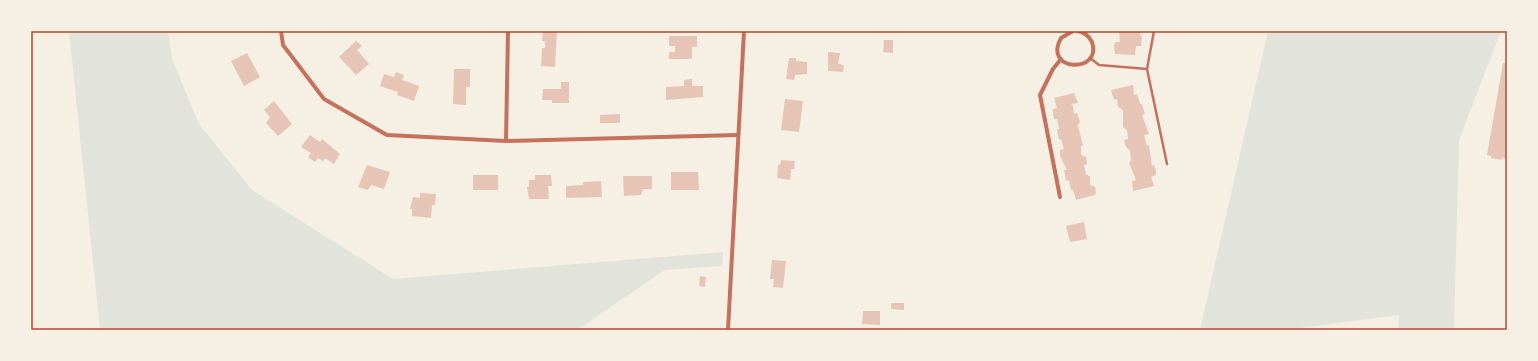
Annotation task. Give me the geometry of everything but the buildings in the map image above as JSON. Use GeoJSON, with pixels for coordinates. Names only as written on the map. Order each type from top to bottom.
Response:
{"type":"FeatureCollection","features":[{"type":"Feature","properties":{"kind":"street"},"geometry":{"type":"LineString","coordinates":[[281,31],[284,45],[324,99],[387,135],[506,141],[737,135]]}},
{"type":"Feature","properties":{"kind":"street"},"geometry":{"type":"LineString","coordinates":[[506,141],[508,31]]}},
{"type":"Feature","properties":{"kind":"street"},"geometry":{"type":"LineString","coordinates":[[728,330],[737,135],[744,31]]}},
{"type":"Feature","properties":{"kind":"street"},"geometry":{"type":"LineString","coordinates":[[1073,31],[1065,34],[1058,42],[1057,48],[1061,59],[1070,65],[1076,66],[1086,62],[1090,58],[1093,48],[1087,33],[1077,31]]}},
{"type":"Feature","properties":{"kind":"street"},"geometry":{"type":"LineString","coordinates":[[1060,197],[1040,95],[1053,69],[1061,59]]}},
{"type":"Feature","properties":{"kind":"lane"},"geometry":{"type":"LineString","coordinates":[[1154,31],[1147,69],[1167,164]]}},
{"type":"Feature","properties":{"kind":"lane"},"geometry":{"type":"LineString","coordinates":[[1090,58],[1099,65],[1147,69]]}},
{"type":"Feature","properties":{"kind":"shaded area"},"geometry":{"type":"Polygon","coordinates":[[[69,31],[168,31],[172,59],[199,124],[252,190],[393,279],[723,252],[722,266],[665,270],[577,330],[100,330],[69,31]]]}},
{"type":"Feature","properties":{"kind":"shaded area"},"geometry":{"type":"Polygon","coordinates":[[[1268,31],[1501,31],[1459,140],[1454,330],[1398,330],[1399,315],[1285,330],[1200,330],[1268,31]]]}}]}
